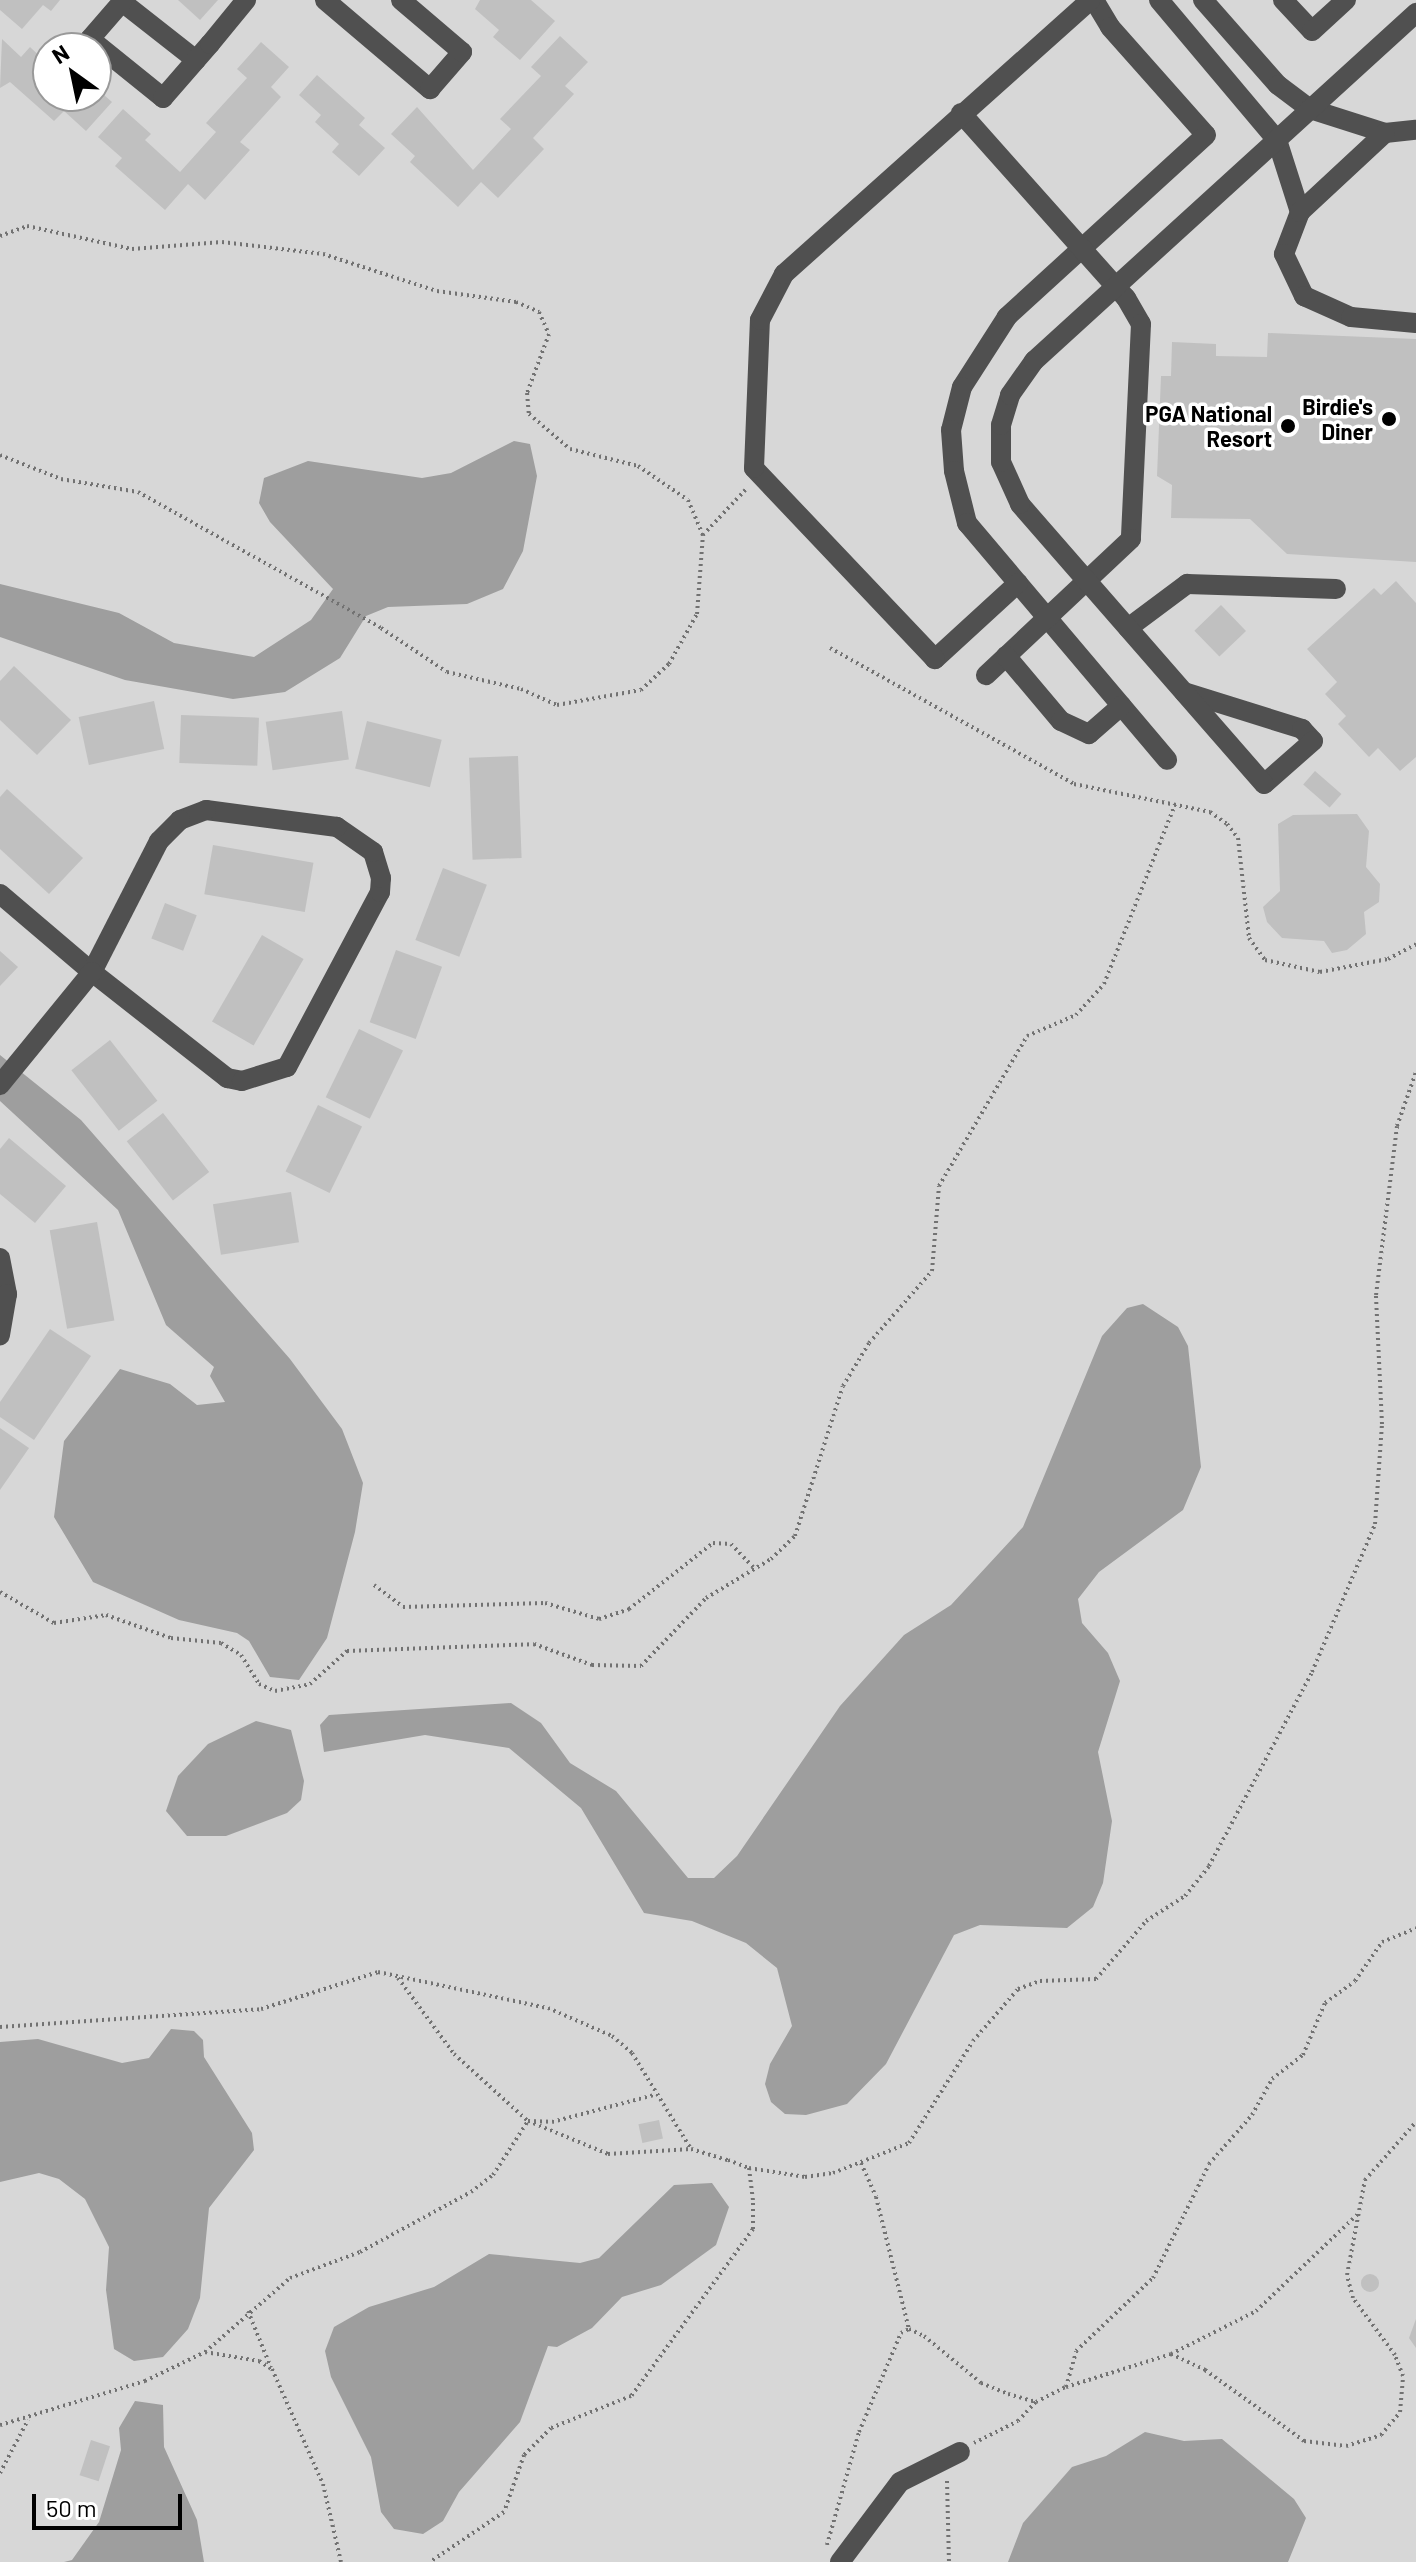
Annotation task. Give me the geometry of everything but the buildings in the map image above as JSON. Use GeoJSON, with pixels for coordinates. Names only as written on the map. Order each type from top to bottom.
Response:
{"type":"FeatureCollection","features":[{"type":"Feature","properties":{"kind":"street"},"geometry":{"type":"LineString","coordinates":[[196,60],[122,2],[90,39],[163,98],[196,60],[246,0]]}},
{"type":"Feature","properties":{"kind":"street"},"geometry":{"type":"LineString","coordinates":[[331,2],[430,89],[462,52],[401,0]]}},
{"type":"Feature","properties":{"kind":"street"},"geometry":{"type":"LineString","coordinates":[[1018,583],[935,659],[754,468],[760,320],[784,274],[961,113],[1092,0],[1110,27],[1206,135],[1007,317],[962,387],[951,430],[967,523],[1018,583],[1121,706],[1167,760]]}},
{"type":"Feature","properties":{"kind":"street"},"geometry":{"type":"LineString","coordinates":[[1159,0],[1254,107],[1277,140],[1300,212]]}},
{"type":"Feature","properties":{"kind":"street"},"geometry":{"type":"LineString","coordinates":[[1203,0],[1278,85],[1310,109],[1385,133],[1416,130]]}},
{"type":"Feature","properties":{"kind":"street"},"geometry":{"type":"LineString","coordinates":[[1283,0],[1312,31],[1346,0]]}},
{"type":"Feature","properties":{"kind":"street"},"geometry":{"type":"LineString","coordinates":[[1184,692],[1302,729],[1313,741],[1264,784],[1020,504],[1001,462],[1001,425],[1010,395],[1034,361],[1416,13]]}},
{"type":"Feature","properties":{"kind":"street"},"geometry":{"type":"LineString","coordinates":[[961,113],[1116,287],[1141,324],[1131,539],[986,675]]}},
{"type":"Feature","properties":{"kind":"street"},"geometry":{"type":"LineString","coordinates":[[1385,133],[1300,212],[1284,254],[1304,296],[1351,317],[1416,323]]}},
{"type":"Feature","properties":{"kind":"street"},"geometry":{"type":"LineString","coordinates":[[1128,628],[1187,584],[1336,589]]}},
{"type":"Feature","properties":{"kind":"street"},"geometry":{"type":"LineString","coordinates":[[1006,656],[1061,721],[1089,734],[1121,706]]}},
{"type":"Feature","properties":{"kind":"street"},"geometry":{"type":"LineString","coordinates":[[0,894],[92,972],[227,1078],[273,1075],[287,1067],[380,892],[379,864],[362,840],[337,827],[206,810],[192,814],[159,841],[92,972],[0,1085]]}},
{"type":"Feature","properties":{"kind":"street"},"geometry":{"type":"LineString","coordinates":[[0,1258],[7,1294],[0,1335]]}},
{"type":"Feature","properties":{"kind":"street"},"geometry":{"type":"LineString","coordinates":[[833,2555],[900,2482],[960,2452]]}},
{"type":"Feature","properties":{"kind":"path"},"geometry":{"type":"LineString","coordinates":[[0,236],[27,226],[132,249],[222,242],[323,254],[437,291],[516,302],[539,312],[549,334],[527,393],[529,414],[570,449],[638,466],[688,500],[703,535],[697,614],[669,664],[641,690],[557,705],[521,689],[447,672],[381,628],[138,492],[61,479],[0,455]]}},
{"type":"Feature","properties":{"kind":"path"},"geometry":{"type":"LineString","coordinates":[[703,535],[759,475]]}},
{"type":"Feature","properties":{"kind":"path"},"geometry":{"type":"LineString","coordinates":[[830,648],[1074,784],[1210,812],[1238,838],[1245,922],[1255,951],[1265,960],[1320,972],[1388,959],[1416,944]]}},
{"type":"Feature","properties":{"kind":"path"},"geometry":{"type":"LineString","coordinates":[[0,1592],[54,1623],[106,1615],[171,1638],[221,1643],[241,1655],[259,1684],[289,1692],[310,1684],[347,1651],[534,1644],[592,1665],[631,1670],[649,1659],[706,1598],[786,1549],[795,1536],[843,1386],[869,1343],[932,1271],[933,1197],[1016,1054],[1035,1028],[1076,1015],[1104,984],[1175,805]]}},
{"type":"Feature","properties":{"kind":"path"},"geometry":{"type":"LineString","coordinates":[[398,1978],[454,2054],[528,2121],[608,2154],[691,2149],[749,2168],[805,2177],[861,2163],[909,2143],[973,2041],[1018,1989],[1040,1981],[1096,1979],[1146,1921],[1194,1888],[1312,1672],[1375,1524],[1382,1424],[1376,1295],[1397,1126],[1416,1072]]}},
{"type":"Feature","properties":{"kind":"path"},"geometry":{"type":"LineString","coordinates":[[374,1585],[403,1607],[545,1603],[599,1619],[629,1609],[713,1543],[731,1544],[753,1567]]}},
{"type":"Feature","properties":{"kind":"path"},"geometry":{"type":"LineString","coordinates":[[1066,2387],[1076,2351],[1153,2278],[1209,2164],[1252,2115],[1272,2079],[1311,2045],[1325,2003],[1355,1981],[1382,1942],[1416,1928]]}},
{"type":"Feature","properties":{"kind":"path"},"geometry":{"type":"LineString","coordinates":[[0,2027],[261,2009],[378,1972],[579,2020],[632,2053],[654,2095],[691,2149]]}},
{"type":"Feature","properties":{"kind":"path"},"geometry":{"type":"LineString","coordinates":[[528,2121],[552,2122],[654,2095]]}},
{"type":"Feature","properties":{"kind":"path"},"geometry":{"type":"LineString","coordinates":[[0,2425],[28,2420],[145,2381],[205,2352],[248,2311],[290,2278],[373,2246],[471,2192],[493,2175],[528,2121]]}},
{"type":"Feature","properties":{"kind":"path"},"geometry":{"type":"LineString","coordinates":[[1171,2354],[1205,2370],[1304,2441],[1346,2446],[1381,2435],[1394,2424],[1404,2390],[1395,2355],[1348,2286],[1360,2212],[1372,2167],[1416,2122]]}},
{"type":"Feature","properties":{"kind":"path"},"geometry":{"type":"LineString","coordinates":[[861,2163],[876,2197],[909,2329],[981,2383],[1036,2402]]}},
{"type":"Feature","properties":{"kind":"path"},"geometry":{"type":"LineString","coordinates":[[430,2562],[504,2512],[524,2455],[551,2428],[631,2396],[753,2229],[749,2168]]}},
{"type":"Feature","properties":{"kind":"path"},"geometry":{"type":"LineString","coordinates":[[949,2562],[948,2474],[960,2452],[1018,2421],[1036,2402],[1066,2387],[1171,2354],[1256,2311],[1360,2212]]}},
{"type":"Feature","properties":{"kind":"path"},"geometry":{"type":"LineString","coordinates":[[248,2311],[323,2484],[341,2562]]}},
{"type":"Feature","properties":{"kind":"path"},"geometry":{"type":"LineString","coordinates":[[833,2555],[889,2352],[909,2329]]}},
{"type":"Feature","properties":{"kind":"path"},"geometry":{"type":"LineString","coordinates":[[205,2352],[272,2369]]}},
{"type":"Feature","properties":{"kind":"path"},"geometry":{"type":"LineString","coordinates":[[0,2473],[28,2420]]}},
{"type":"Feature","properties":{"kind":"shaded area","name":"PGA National Resort"},"geometry":{"type":"Polygon","coordinates":[[[0,0],[1416,0],[1416,2562],[0,2562],[0,0]]]}},
{"type":"Feature","properties":{"kind":"shaded area"},"geometry":{"type":"Polygon","coordinates":[[[514,441],[530,444],[537,476],[523,551],[503,589],[467,604],[388,607],[366,616],[340,658],[285,692],[233,699],[125,680],[0,637],[0,584],[119,613],[174,643],[254,657],[311,620],[333,589],[270,522],[259,503],[264,478],[308,461],[422,478],[451,473],[514,441]]]}},
{"type":"Feature","properties":{"kind":"shaded area"},"geometry":{"type":"Polygon","coordinates":[[[0,1055],[81,1120],[290,1359],[342,1429],[363,1483],[355,1532],[327,1638],[299,1680],[270,1677],[249,1641],[237,1633],[179,1620],[93,1582],[54,1517],[64,1441],[120,1369],[170,1384],[197,1405],[225,1402],[210,1376],[214,1367],[166,1325],[118,1210],[0,1101],[0,1055]]]}},
{"type":"Feature","properties":{"kind":"shaded area"},"geometry":{"type":"Polygon","coordinates":[[[1143,1304],[1178,1327],[1188,1346],[1201,1467],[1183,1510],[1099,1572],[1078,1599],[1082,1623],[1108,1653],[1120,1681],[1098,1752],[1112,1821],[1103,1883],[1093,1907],[1067,1928],[980,1925],[954,1935],[886,2064],[847,2104],[806,2115],[785,2114],[771,2102],[765,2084],[770,2064],[792,2026],[777,1968],[746,1943],[692,1921],[644,1913],[581,1808],[509,1748],[425,1735],[324,1752],[320,1725],[329,1715],[511,1703],[541,1723],[570,1763],[616,1791],[688,1878],[714,1878],[737,1856],[840,1706],[904,1635],[951,1605],[1023,1527],[1102,1336],[1127,1308],[1143,1304]]]}},
{"type":"Feature","properties":{"kind":"shaded area"},"geometry":{"type":"Polygon","coordinates":[[[256,1721],[291,1730],[304,1781],[301,1800],[287,1813],[226,1836],[187,1836],[166,1811],[178,1776],[208,1744],[256,1721]]]}},
{"type":"Feature","properties":{"kind":"shaded area"},"geometry":{"type":"Polygon","coordinates":[[[171,2029],[194,2031],[203,2040],[204,2057],[252,2133],[254,2150],[209,2208],[200,2298],[188,2329],[163,2357],[134,2361],[114,2349],[106,2290],[109,2247],[85,2199],[59,2179],[39,2173],[0,2182],[0,2042],[38,2039],[122,2063],[149,2058],[171,2029]]]}},
{"type":"Feature","properties":{"kind":"shaded area"},"geometry":{"type":"Polygon","coordinates":[[[712,2183],[729,2207],[716,2245],[661,2285],[622,2297],[592,2328],[557,2347],[548,2346],[520,2422],[459,2492],[443,2521],[423,2534],[394,2529],[381,2512],[371,2457],[331,2377],[325,2351],[334,2327],[369,2307],[434,2287],[489,2254],[580,2263],[599,2258],[674,2185],[712,2183]]]}},
{"type":"Feature","properties":{"kind":"shaded area"},"geometry":{"type":"Polygon","coordinates":[[[135,2401],[163,2405],[164,2447],[197,2520],[204,2562],[64,2562],[72,2560],[99,2522],[121,2450],[119,2428],[135,2401]]]}},
{"type":"Feature","properties":{"kind":"shaded area"},"geometry":{"type":"Polygon","coordinates":[[[1145,2432],[1184,2441],[1222,2439],[1294,2499],[1306,2518],[1288,2562],[1008,2562],[1023,2523],[1072,2467],[1106,2456],[1145,2432]]]}},
{"type":"Feature","properties":{"kind":"place","name":"Birdie's Diner"},"geometry":{"type":"Point","coordinates":[1389,419]}},
{"type":"Feature","properties":{"kind":"place","name":"PGA National Resort"},"geometry":{"type":"Point","coordinates":[1288,426]}}]}
